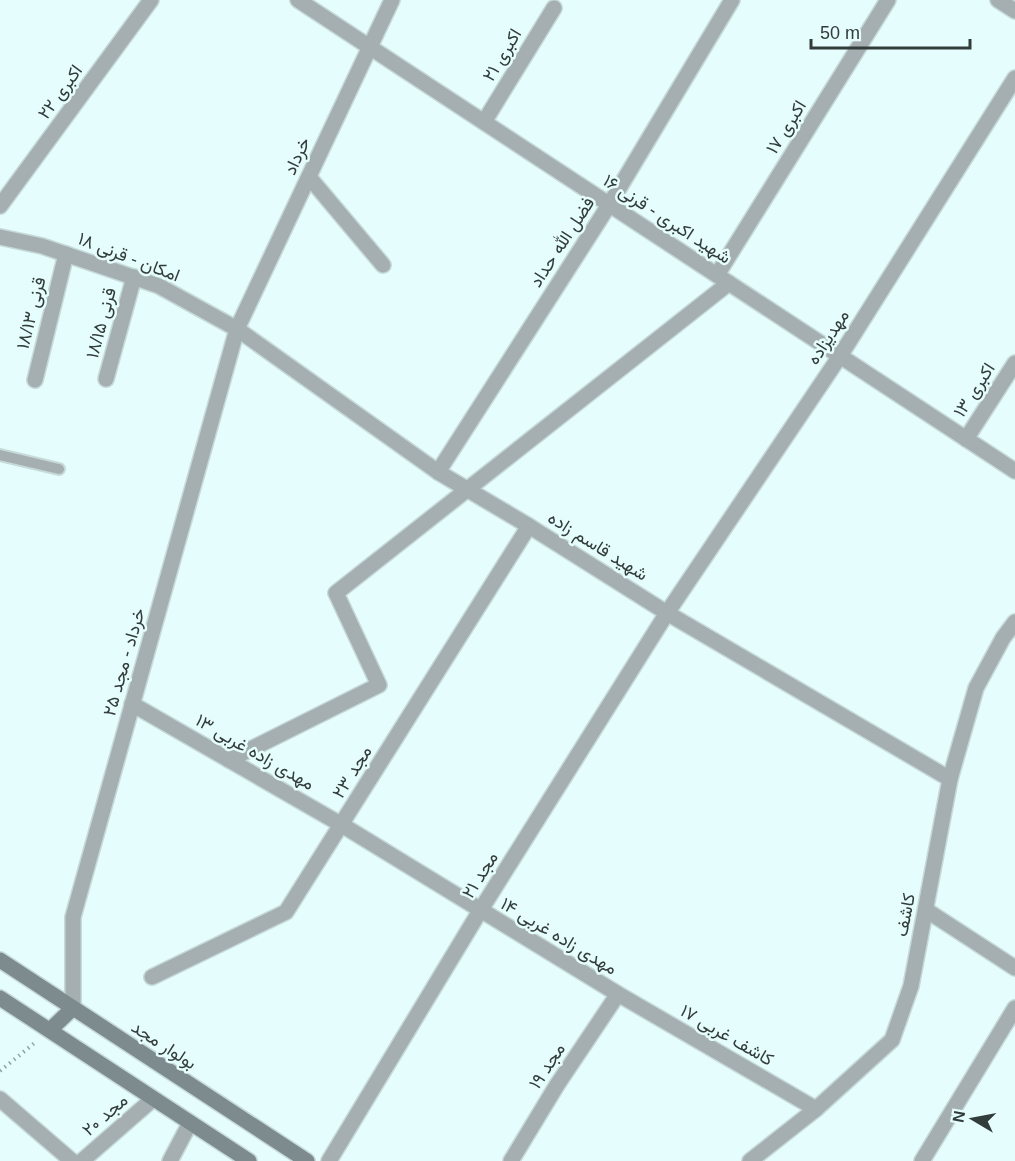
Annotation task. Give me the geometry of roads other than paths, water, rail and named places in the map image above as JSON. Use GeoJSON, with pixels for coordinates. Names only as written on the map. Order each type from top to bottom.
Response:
{"type":"FeatureCollection","features":[{"type":"Feature","properties":{"kind":"main road","name":"بولوار مجد"},"geometry":{"type":"LineString","coordinates":[[0,960],[307,1161]]}},
{"type":"Feature","properties":{"kind":"main road"},"geometry":{"type":"LineString","coordinates":[[0,998],[249,1161]]}},
{"type":"Feature","properties":{"kind":"main road"},"geometry":{"type":"LineString","coordinates":[[50,1030],[73,1008]]}},
{"type":"Feature","properties":{"kind":"street","name":"اکبری ۲۲"},"geometry":{"type":"LineString","coordinates":[[0,206],[151,0]]}},
{"type":"Feature","properties":{"kind":"street","name":"شهید اکبری - قرنی ۱۶"},"geometry":{"type":"LineString","coordinates":[[298,0],[1015,471]]}},
{"type":"Feature","properties":{"kind":"street","name":"فضل الله حداد"},"geometry":{"type":"LineString","coordinates":[[438,472],[609,205],[732,0]]}},
{"type":"Feature","properties":{"kind":"street","name":"اکبری ۱۷"},"geometry":{"type":"LineString","coordinates":[[229,760],[379,685],[336,593],[468,491],[723,279],[888,0]]}},
{"type":"Feature","properties":{"kind":"street"},"geometry":{"type":"LineString","coordinates":[[998,0],[1015,11]]}},
{"type":"Feature","properties":{"kind":"street","name":"خرداد"},"geometry":{"type":"LineString","coordinates":[[237,329],[389,2]]}},
{"type":"Feature","properties":{"kind":"street","name":"اکبری ۲۱"},"geometry":{"type":"LineString","coordinates":[[484,122],[554,8]]}},
{"type":"Feature","properties":{"kind":"street","name":"مهدیزاده"},"geometry":{"type":"LineString","coordinates":[[667,613],[840,356],[1015,78]]}},
{"type":"Feature","properties":{"kind":"street"},"geometry":{"type":"LineString","coordinates":[[309,177],[383,265]]}},
{"type":"Feature","properties":{"kind":"street","name":"امکان - قرنی ۱۸"},"geometry":{"type":"LineString","coordinates":[[0,237],[42,246],[159,286],[237,329]]}},
{"type":"Feature","properties":{"kind":"street","name":"قرنی ۱۸/۱۳"},"geometry":{"type":"LineString","coordinates":[[35,380],[66,254]]}},
{"type":"Feature","properties":{"kind":"street","name":"قرنی ۱۸/۱۵"},"geometry":{"type":"LineString","coordinates":[[106,379],[134,277]]}},
{"type":"Feature","properties":{"kind":"street","name":"شهید قاسم زاده"},"geometry":{"type":"LineString","coordinates":[[237,329],[468,491],[529,526],[667,613],[951,779]]}},
{"type":"Feature","properties":{"kind":"street","name":"خرداد - مجد ۲۵"},"geometry":{"type":"LineString","coordinates":[[73,1008],[73,917],[237,329]]}},
{"type":"Feature","properties":{"kind":"street","name":"اکبری ۱۳"},"geometry":{"type":"LineString","coordinates":[[966,439],[1015,363]]}},
{"type":"Feature","properties":{"kind":"street","name":"مجد ۲۳"},"geometry":{"type":"LineString","coordinates":[[152,977],[286,912],[529,526]]}},
{"type":"Feature","properties":{"kind":"street","name":"مجد ۲۱"},"geometry":{"type":"LineString","coordinates":[[329,1161],[480,911],[667,613]]}},
{"type":"Feature","properties":{"kind":"street","name":"کاشف"},"geometry":{"type":"LineString","coordinates":[[750,1161],[816,1109],[892,1040],[911,986],[951,779],[976,688],[1009,643],[1015,622]]}},
{"type":"Feature","properties":{"kind":"street","name":"مهدی زاده غربی ۱۳"},"geometry":{"type":"LineString","coordinates":[[132,704],[342,825],[480,911]]}},
{"type":"Feature","properties":{"kind":"street"},"geometry":{"type":"LineString","coordinates":[[926,910],[1015,968]]}},
{"type":"Feature","properties":{"kind":"street","name":"مهدی زاده غربی ۱۴"},"geometry":{"type":"LineString","coordinates":[[480,911],[618,994]]}},
{"type":"Feature","properties":{"kind":"street","name":"کاشف غربی ۱۷"},"geometry":{"type":"LineString","coordinates":[[618,994],[816,1109]]}},
{"type":"Feature","properties":{"kind":"street","name":"مجد ۱۹"},"geometry":{"type":"LineString","coordinates":[[511,1161],[557,1085],[618,994]]}},
{"type":"Feature","properties":{"kind":"street"},"geometry":{"type":"LineString","coordinates":[[922,1161],[1015,1008]]}},
{"type":"Feature","properties":{"kind":"street"},"geometry":{"type":"LineString","coordinates":[[0,1099],[72,1161]]}},
{"type":"Feature","properties":{"kind":"street","name":"مجد ۲۰"},"geometry":{"type":"LineString","coordinates":[[82,1161],[153,1099]]}},
{"type":"Feature","properties":{"kind":"street"},"geometry":{"type":"LineString","coordinates":[[170,1161],[190,1123]]}},
{"type":"Feature","properties":{"kind":"lane"},"geometry":{"type":"LineString","coordinates":[[0,454],[59,469]]}}]}
